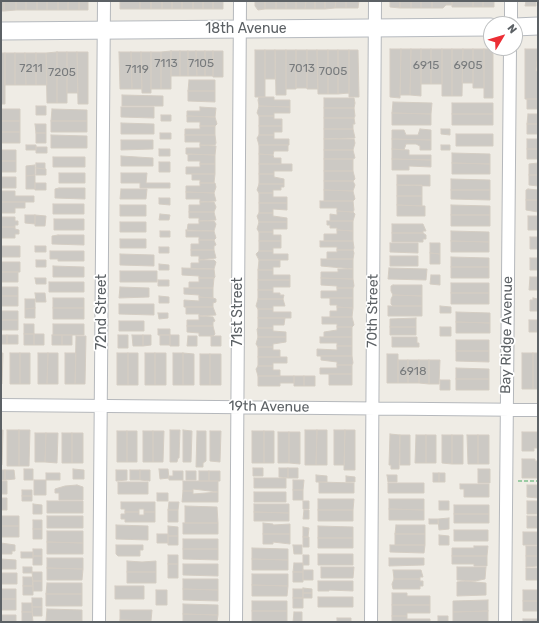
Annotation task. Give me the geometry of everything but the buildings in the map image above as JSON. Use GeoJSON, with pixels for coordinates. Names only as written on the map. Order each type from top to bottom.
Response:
{"type":"FeatureCollection","features":[{"type":"Feature","properties":{"kind":"street","name":"72nd Street"},"geometry":{"type":"LineString","coordinates":[[99,622],[104,1]]}},
{"type":"Feature","properties":{"kind":"street","name":"71st Street"},"geometry":{"type":"LineString","coordinates":[[236,622],[240,1]]}},
{"type":"Feature","properties":{"kind":"street","name":"70th Street"},"geometry":{"type":"LineString","coordinates":[[371,622],[375,1]]}},
{"type":"Feature","properties":{"kind":"street"},"geometry":{"type":"LineString","coordinates":[[510,16],[511,1]]}},
{"type":"Feature","properties":{"kind":"street"},"geometry":{"type":"LineString","coordinates":[[523,26],[538,26]]}},
{"type":"Feature","properties":{"kind":"street","name":"18th Avenue"},"geometry":{"type":"LineString","coordinates":[[1,31],[483,27]]}},
{"type":"Feature","properties":{"kind":"street","name":"Bay Ridge Avenue"},"geometry":{"type":"LineString","coordinates":[[505,622],[510,56]]}},
{"type":"Feature","properties":{"kind":"street","name":"19th Avenue"},"geometry":{"type":"LineString","coordinates":[[1,405],[101,407],[238,406],[372,409],[538,410]]}},
{"type":"Feature","properties":{"kind":"path"},"geometry":{"type":"LineString","coordinates":[[518,481],[538,481]]}}]}
